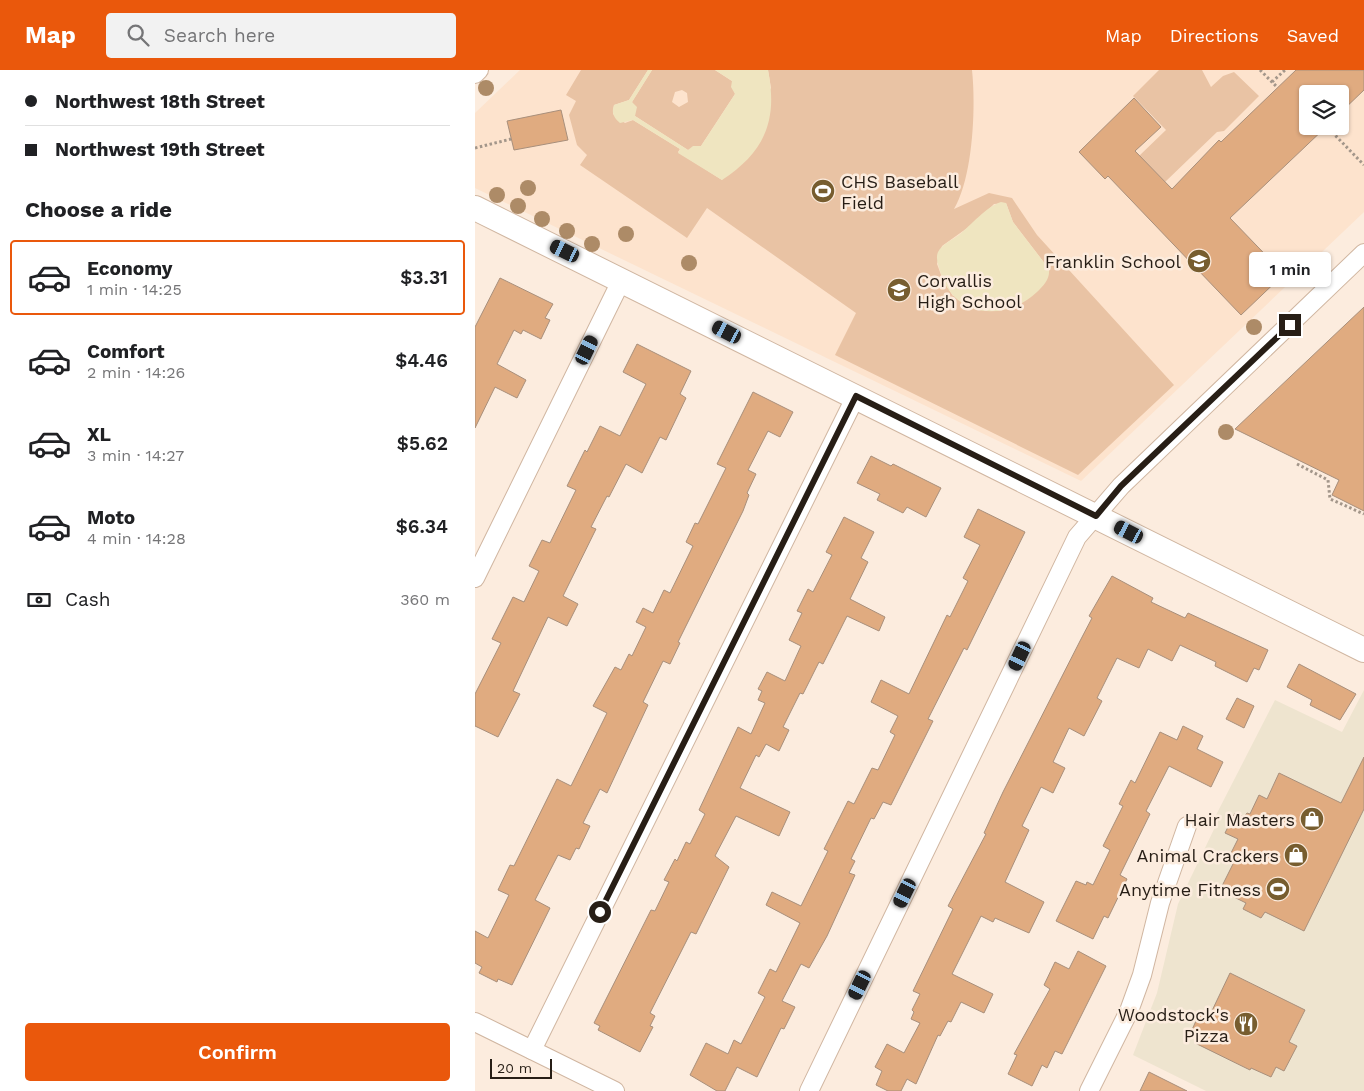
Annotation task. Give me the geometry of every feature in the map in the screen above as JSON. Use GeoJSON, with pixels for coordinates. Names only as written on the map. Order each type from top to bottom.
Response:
{"type":"FeatureCollection","features":[{"type":"Feature","properties":{"kind":"street"},"geometry":{"type":"LineString","coordinates":[[475,74],[479,70]]}},
{"type":"Feature","properties":{"kind":"street"},"geometry":{"type":"LineString","coordinates":[[475,208],[622,279],[1364,650]]}},
{"type":"Feature","properties":{"kind":"street"},"geometry":{"type":"LineString","coordinates":[[809,1091],[1077,538],[1121,486],[1364,253]]}},
{"type":"Feature","properties":{"kind":"street"},"geometry":{"type":"LineString","coordinates":[[475,578],[622,279]]}},
{"type":"Feature","properties":{"kind":"street"},"geometry":{"type":"LineString","coordinates":[[532,1050],[856,396]]}},
{"type":"Feature","properties":{"kind":"street"},"geometry":{"type":"LineString","coordinates":[[1089,1091],[1132,1002],[1142,975],[1160,904],[1187,826]]}},
{"type":"Feature","properties":{"kind":"street"},"geometry":{"type":"LineString","coordinates":[[475,1022],[615,1091]]}},
{"type":"Feature","properties":{"kind":"path"},"geometry":{"type":"LineString","coordinates":[[1261,70],[1277,87]]}},
{"type":"Feature","properties":{"kind":"path"},"geometry":{"type":"LineString","coordinates":[[1272,82],[1285,70]]}},
{"type":"Feature","properties":{"kind":"path"},"geometry":{"type":"LineString","coordinates":[[1335,135],[1364,165]]}},
{"type":"Feature","properties":{"kind":"path"},"geometry":{"type":"LineString","coordinates":[[475,148],[511,138]]}},
{"type":"Feature","properties":{"kind":"path"},"geometry":{"type":"LineString","coordinates":[[1297,464],[1328,480],[1330,499],[1364,514]]}},
{"type":"Feature","properties":{"kind":"shaded area","name":"Corvallis High School"},"geometry":{"type":"Polygon","coordinates":[[[520,70],[1364,70],[1364,212],[1081,481],[475,188],[475,113],[520,70]]]}},
{"type":"Feature","properties":{"kind":"shaded area","name":"Corvallis High School"},"geometry":{"type":"Polygon","coordinates":[[[581,70],[648,70],[629,100],[614,105],[613,114],[625,123],[633,120],[680,149],[678,152],[722,180],[771,88],[768,70],[972,70],[974,103],[972,141],[965,179],[954,209],[989,193],[1012,198],[1037,235],[1174,385],[1078,475],[835,355],[856,313],[707,208],[687,238],[580,165],[587,155],[577,145],[569,115],[576,101],[566,95],[581,70]],[[1006,203],[994,204],[977,221],[942,246],[937,264],[943,280],[953,296],[1049,269],[1013,222],[1006,203]]]}},
{"type":"Feature","properties":{"kind":"shaded area"},"geometry":{"type":"Polygon","coordinates":[[[652,70],[715,70],[732,81],[735,94],[701,146],[688,150],[635,116],[632,102],[652,70]],[[682,90],[675,92],[672,102],[679,107],[688,102],[687,93],[682,90]]]}},
{"type":"Feature","properties":{"kind":"shaded area"},"geometry":{"type":"Polygon","coordinates":[[[1159,70],[1202,70],[1211,87],[1223,76],[1234,72],[1259,96],[1224,131],[1217,132],[1165,182],[1139,156],[1166,130],[1133,96],[1159,70]]]}},
{"type":"Feature","properties":{"kind":"shaded area"},"geometry":{"type":"Polygon","coordinates":[[[1364,690],[1364,1091],[1206,1091],[1133,1055],[1157,993],[1178,904],[1217,823],[1215,817],[1275,700],[1342,732],[1364,690]]]}},
{"type":"Feature","properties":{"kind":"sand"},"geometry":{"type":"Polygon","coordinates":[[[648,70],[652,70],[632,102],[637,107],[635,116],[688,150],[693,146],[701,146],[735,94],[731,87],[732,81],[715,70],[768,70],[771,88],[769,119],[765,133],[749,158],[722,180],[678,153],[680,149],[633,120],[620,123],[614,115],[614,105],[629,100],[648,70]]]}},
{"type":"Feature","properties":{"kind":"sand"},"geometry":{"type":"Polygon","coordinates":[[[1001,202],[1006,203],[1013,222],[1049,269],[1049,276],[1042,287],[1025,301],[1011,308],[983,311],[970,307],[958,300],[948,289],[939,269],[937,255],[945,244],[959,235],[984,212],[1001,202]]]}},
{"type":"Feature","properties":{"kind":"building"},"geometry":{"type":"Polygon","coordinates":[[[1296,70],[1364,70],[1364,90],[1349,104],[1349,85],[1299,85],[1299,135],[1318,135],[1230,218],[1284,274],[1241,315],[1108,176],[1105,179],[1079,152],[1134,98],[1161,127],[1135,151],[1172,189],[1219,140],[1221,142],[1296,70]]]}},
{"type":"Feature","properties":{"kind":"building"},"geometry":{"type":"Polygon","coordinates":[[[561,110],[568,140],[514,150],[507,121],[561,110]]]}},
{"type":"Feature","properties":{"kind":"building"},"geometry":{"type":"Polygon","coordinates":[[[500,278],[553,304],[545,318],[550,320],[541,339],[523,330],[521,334],[514,330],[497,364],[526,380],[517,398],[495,387],[475,428],[475,327],[500,278]]]}},
{"type":"Feature","properties":{"kind":"building"},"geometry":{"type":"Polygon","coordinates":[[[1364,307],[1364,511],[1332,495],[1339,480],[1235,429],[1364,307]]]}},
{"type":"Feature","properties":{"kind":"building"},"geometry":{"type":"Polygon","coordinates":[[[637,344],[691,371],[680,394],[686,398],[666,440],[660,437],[642,473],[626,464],[609,497],[607,496],[591,527],[596,529],[563,596],[578,604],[567,626],[548,617],[513,691],[520,694],[498,737],[475,726],[475,694],[501,643],[492,639],[513,597],[524,602],[539,571],[529,566],[542,540],[550,543],[576,490],[567,486],[585,450],[587,452],[600,426],[620,436],[646,384],[623,372],[637,344]]]}},
{"type":"Feature","properties":{"kind":"building"},"geometry":{"type":"Polygon","coordinates":[[[753,392],[793,412],[780,437],[768,431],[748,470],[756,474],[747,493],[749,495],[743,511],[678,642],[680,643],[670,664],[663,661],[643,702],[648,705],[607,793],[600,789],[583,823],[590,826],[579,849],[576,848],[570,860],[558,855],[535,900],[550,908],[512,985],[498,979],[497,982],[479,973],[482,967],[475,963],[475,931],[488,938],[509,895],[498,890],[510,865],[514,866],[557,779],[571,786],[607,713],[593,706],[615,667],[621,670],[629,654],[632,656],[646,627],[636,622],[643,608],[653,613],[664,590],[670,593],[693,546],[686,542],[695,523],[698,524],[726,468],[717,464],[753,392]]]}},
{"type":"Feature","properties":{"kind":"building"},"geometry":{"type":"Polygon","coordinates":[[[871,456],[891,466],[893,464],[941,488],[926,517],[907,507],[903,513],[877,500],[880,494],[857,483],[871,456]]]}},
{"type":"Feature","properties":{"kind":"building"},"geometry":{"type":"Polygon","coordinates":[[[978,509],[1025,532],[967,650],[964,648],[928,719],[933,721],[891,805],[883,802],[874,819],[871,818],[851,859],[855,861],[849,873],[855,875],[827,936],[809,968],[801,964],[782,1001],[795,1007],[784,1029],[781,1028],[757,1077],[737,1067],[725,1091],[717,1091],[690,1075],[706,1043],[728,1054],[734,1040],[741,1044],[765,997],[758,993],[770,969],[776,972],[800,923],[766,905],[772,892],[801,906],[828,851],[824,849],[848,801],[854,804],[872,768],[878,770],[895,735],[890,732],[898,716],[871,702],[881,680],[909,694],[947,615],[950,617],[968,581],[963,578],[980,545],[964,537],[978,509]]]}},
{"type":"Feature","properties":{"kind":"building"},"geometry":{"type":"Polygon","coordinates":[[[844,517],[874,532],[861,558],[868,562],[850,599],[885,617],[879,631],[847,616],[823,664],[819,662],[803,694],[800,693],[783,727],[789,730],[779,751],[766,744],[759,757],[756,755],[740,788],[790,812],[779,836],[736,816],[715,856],[729,867],[696,934],[691,932],[650,1013],[655,1016],[650,1026],[653,1027],[640,1052],[598,1030],[600,1026],[594,1023],[651,910],[655,911],[669,882],[664,880],[675,859],[677,861],[686,842],[690,844],[705,814],[699,810],[738,727],[751,734],[765,703],[758,700],[762,691],[758,689],[767,672],[785,681],[801,646],[789,640],[802,613],[797,611],[808,589],[813,592],[832,555],[826,552],[844,517]]]}},
{"type":"Feature","properties":{"kind":"building"},"geometry":{"type":"Polygon","coordinates":[[[1112,576],[1153,598],[1151,602],[1185,618],[1188,613],[1268,650],[1259,670],[1254,668],[1247,682],[1215,666],[1216,662],[1180,645],[1172,661],[1148,649],[1139,668],[1117,658],[1097,698],[1102,701],[1084,736],[1069,728],[1053,762],[1065,768],[1053,793],[1041,787],[1022,826],[1029,830],[1005,882],[1044,902],[1029,933],[995,918],[993,922],[981,916],[952,974],[993,994],[984,1013],[961,1002],[951,1022],[948,1021],[940,1036],[938,1035],[916,1084],[907,1079],[901,1091],[888,1091],[876,1085],[882,1071],[875,1067],[887,1044],[904,1053],[920,1023],[911,1019],[914,1012],[912,1010],[920,994],[913,991],[953,909],[948,906],[986,834],[984,833],[1003,792],[1092,618],[1089,616],[1112,576]]]}},
{"type":"Feature","properties":{"kind":"building"},"geometry":{"type":"Polygon","coordinates":[[[1299,664],[1356,694],[1340,720],[1310,705],[1312,700],[1287,687],[1299,664]]]}},
{"type":"Feature","properties":{"kind":"building"},"geometry":{"type":"Polygon","coordinates":[[[1237,698],[1254,706],[1244,728],[1226,719],[1237,698]]]}},
{"type":"Feature","properties":{"kind":"building"},"geometry":{"type":"Polygon","coordinates":[[[1183,726],[1203,736],[1197,749],[1223,762],[1211,787],[1169,766],[1146,811],[1150,814],[1120,875],[1127,879],[1108,918],[1104,916],[1093,939],[1056,921],[1076,881],[1086,885],[1087,882],[1093,885],[1110,850],[1103,846],[1123,806],[1119,804],[1131,780],[1135,783],[1160,732],[1177,740],[1183,726]]]}},
{"type":"Feature","properties":{"kind":"building"},"geometry":{"type":"Polygon","coordinates":[[[1364,757],[1364,809],[1304,931],[1265,912],[1261,918],[1243,909],[1246,903],[1220,890],[1233,864],[1227,861],[1238,839],[1225,833],[1235,813],[1244,817],[1247,813],[1250,814],[1259,795],[1267,799],[1279,773],[1341,803],[1364,757]]]}},
{"type":"Feature","properties":{"kind":"building"},"geometry":{"type":"Polygon","coordinates":[[[1078,951],[1106,966],[1062,1054],[1055,1051],[1047,1068],[1042,1065],[1032,1086],[1008,1074],[1017,1055],[1014,1054],[1050,989],[1044,985],[1055,962],[1069,969],[1078,951]]]}},
{"type":"Feature","properties":{"kind":"building","name":"Woodstock's Pizza"},"geometry":{"type":"Polygon","coordinates":[[[1230,973],[1305,1010],[1289,1042],[1297,1046],[1284,1071],[1276,1067],[1271,1077],[1251,1068],[1250,1070],[1195,1043],[1199,1036],[1191,1032],[1200,1012],[1209,1017],[1230,973]]]}},
{"type":"Feature","properties":{"kind":"building"},"geometry":{"type":"Polygon","coordinates":[[[1149,1072],[1187,1091],[1140,1091],[1149,1072]]]}},
{"type":"Feature","properties":{"kind":"place","name":"CHS Baseball Field"},"geometry":{"type":"Point","coordinates":[823,191]}},
{"type":"Feature","properties":{"kind":"place","name":"Franklin School"},"geometry":{"type":"Point","coordinates":[1199,261]}},
{"type":"Feature","properties":{"kind":"place","name":"Corvallis High School"},"geometry":{"type":"Point","coordinates":[899,290]}},
{"type":"Feature","properties":{"kind":"place","name":"Hair Masters"},"geometry":{"type":"Point","coordinates":[1312,819]}},
{"type":"Feature","properties":{"kind":"place","name":"Animal Crackers"},"geometry":{"type":"Point","coordinates":[1296,855]}},
{"type":"Feature","properties":{"kind":"place","name":"Anytime Fitness"},"geometry":{"type":"Point","coordinates":[1278,889]}},
{"type":"Feature","properties":{"kind":"place","name":"Woodstock's Pizza"},"geometry":{"type":"Point","coordinates":[1246,1024]}},
{"type":"Feature","properties":{"kind":"route"},"geometry":{"type":"LineString","coordinates":[[600,912],[856,396],[1096,516],[1121,486],[1290,325]]}}]}
